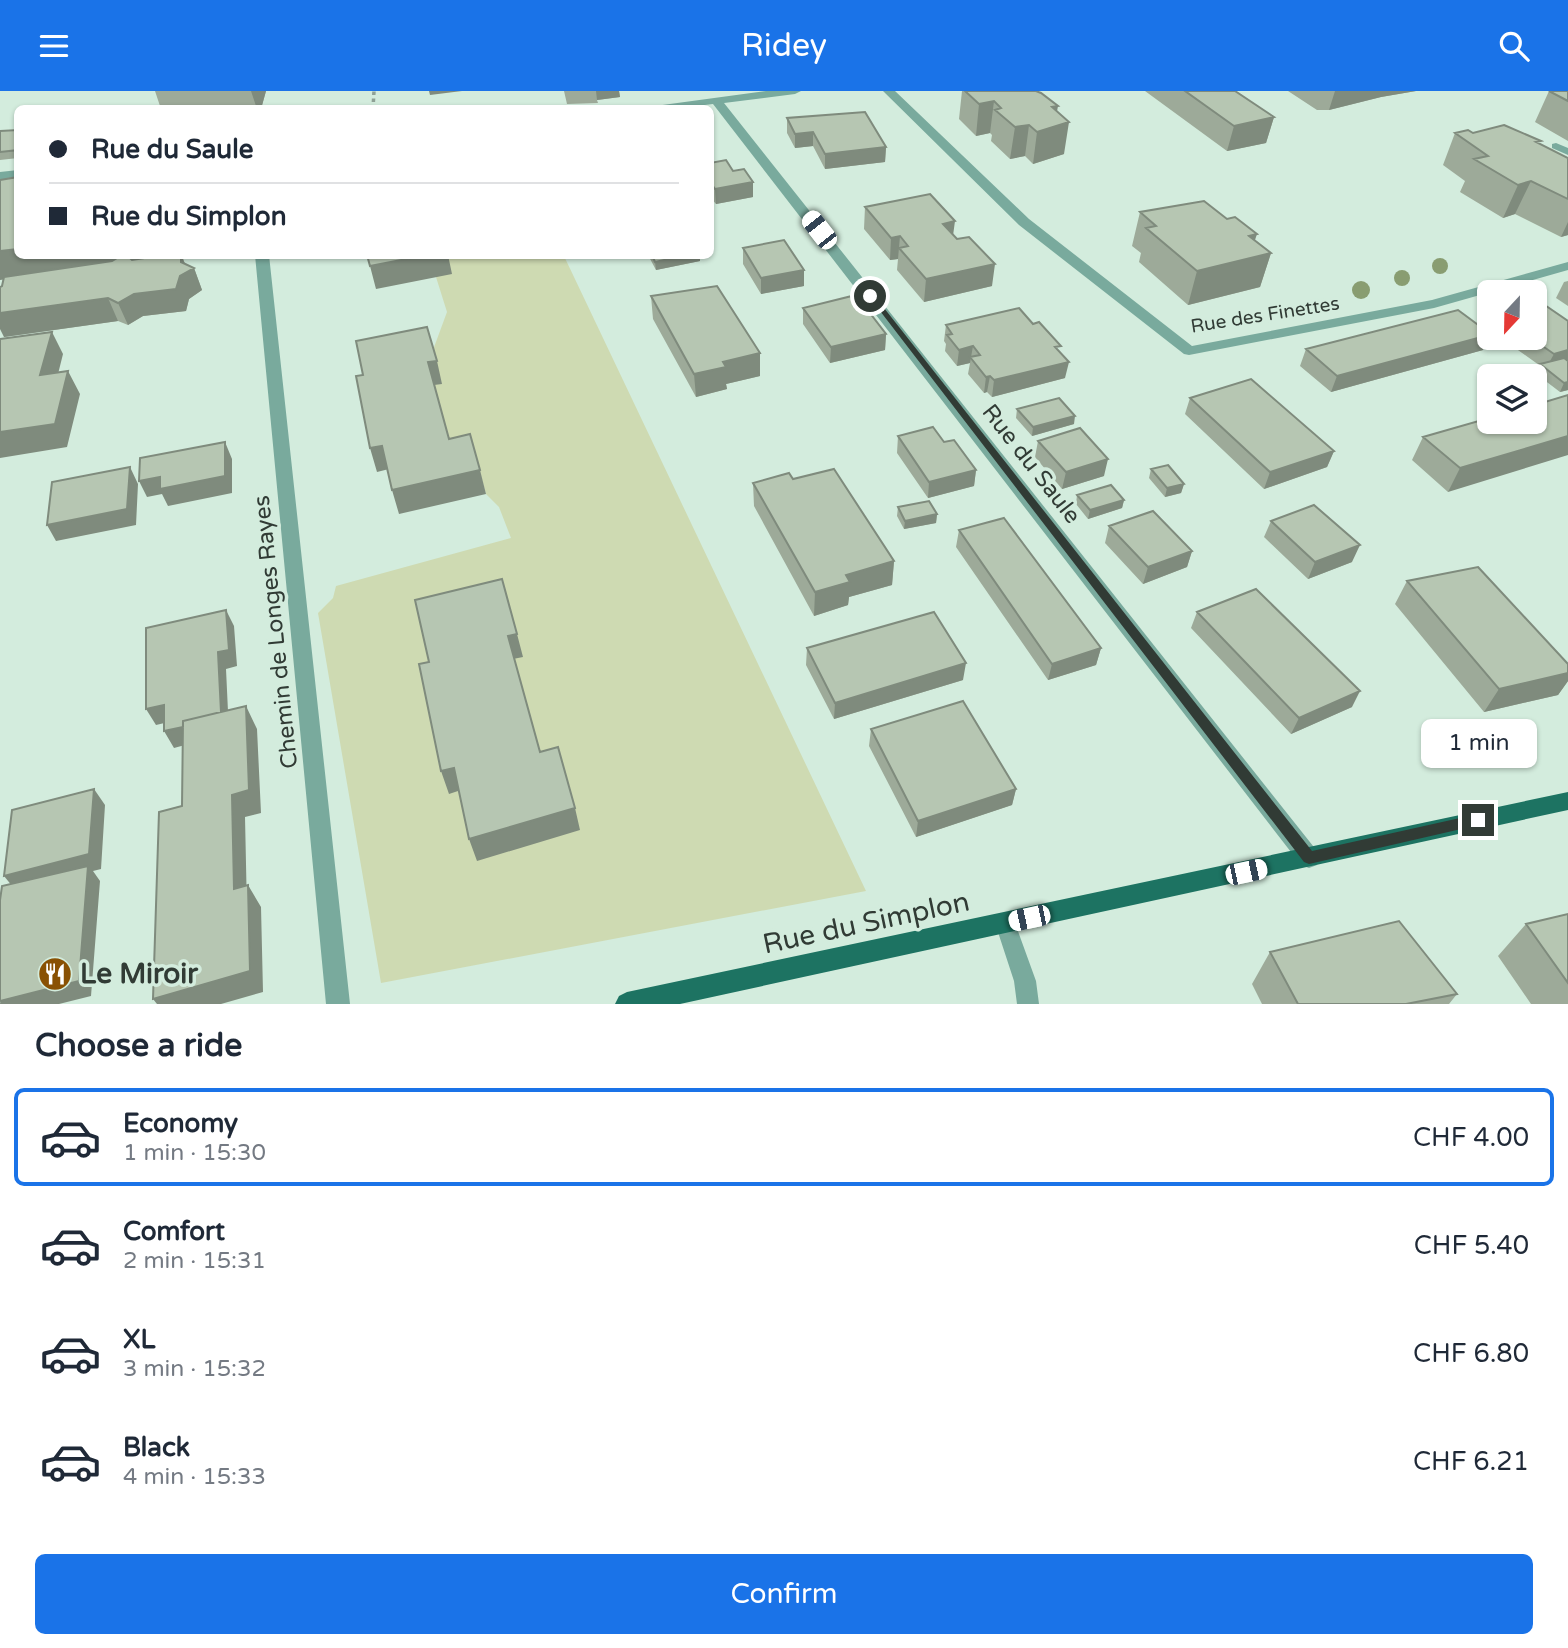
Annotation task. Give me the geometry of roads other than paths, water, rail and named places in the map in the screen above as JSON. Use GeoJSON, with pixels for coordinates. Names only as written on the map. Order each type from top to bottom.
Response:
{"type":"FeatureCollection","features":[{"type":"Feature","properties":{"kind":"main road","name":"Rue du Simplon"},"geometry":{"type":"LineString","coordinates":[[627,1004],[1568,801]]}},
{"type":"Feature","properties":{"kind":"street"},"geometry":{"type":"LineString","coordinates":[[673,105],[795,91]]}},
{"type":"Feature","properties":{"kind":"street","name":"Rue des Finettes"},"geometry":{"type":"LineString","coordinates":[[889,91],[1024,222],[1189,351],[1434,304],[1568,266]]}},
{"type":"Feature","properties":{"kind":"street","name":"Rue du Saule"},"geometry":{"type":"LineString","coordinates":[[716,100],[1309,858]]}},
{"type":"Feature","properties":{"kind":"street","name":"Chemin de Longes Rayes"},"geometry":{"type":"LineString","coordinates":[[262,259],[338,1004]]}},
{"type":"Feature","properties":{"kind":"lane"},"geometry":{"type":"LineString","coordinates":[[1556,146],[1568,152]]}},
{"type":"Feature","properties":{"kind":"lane"},"geometry":{"type":"LineString","coordinates":[[1005,923],[1025,981],[1028,1004]]}},
{"type":"Feature","properties":{"kind":"place","name":"Le Miroir"},"geometry":{"type":"Point","coordinates":[55,974]}}]}
